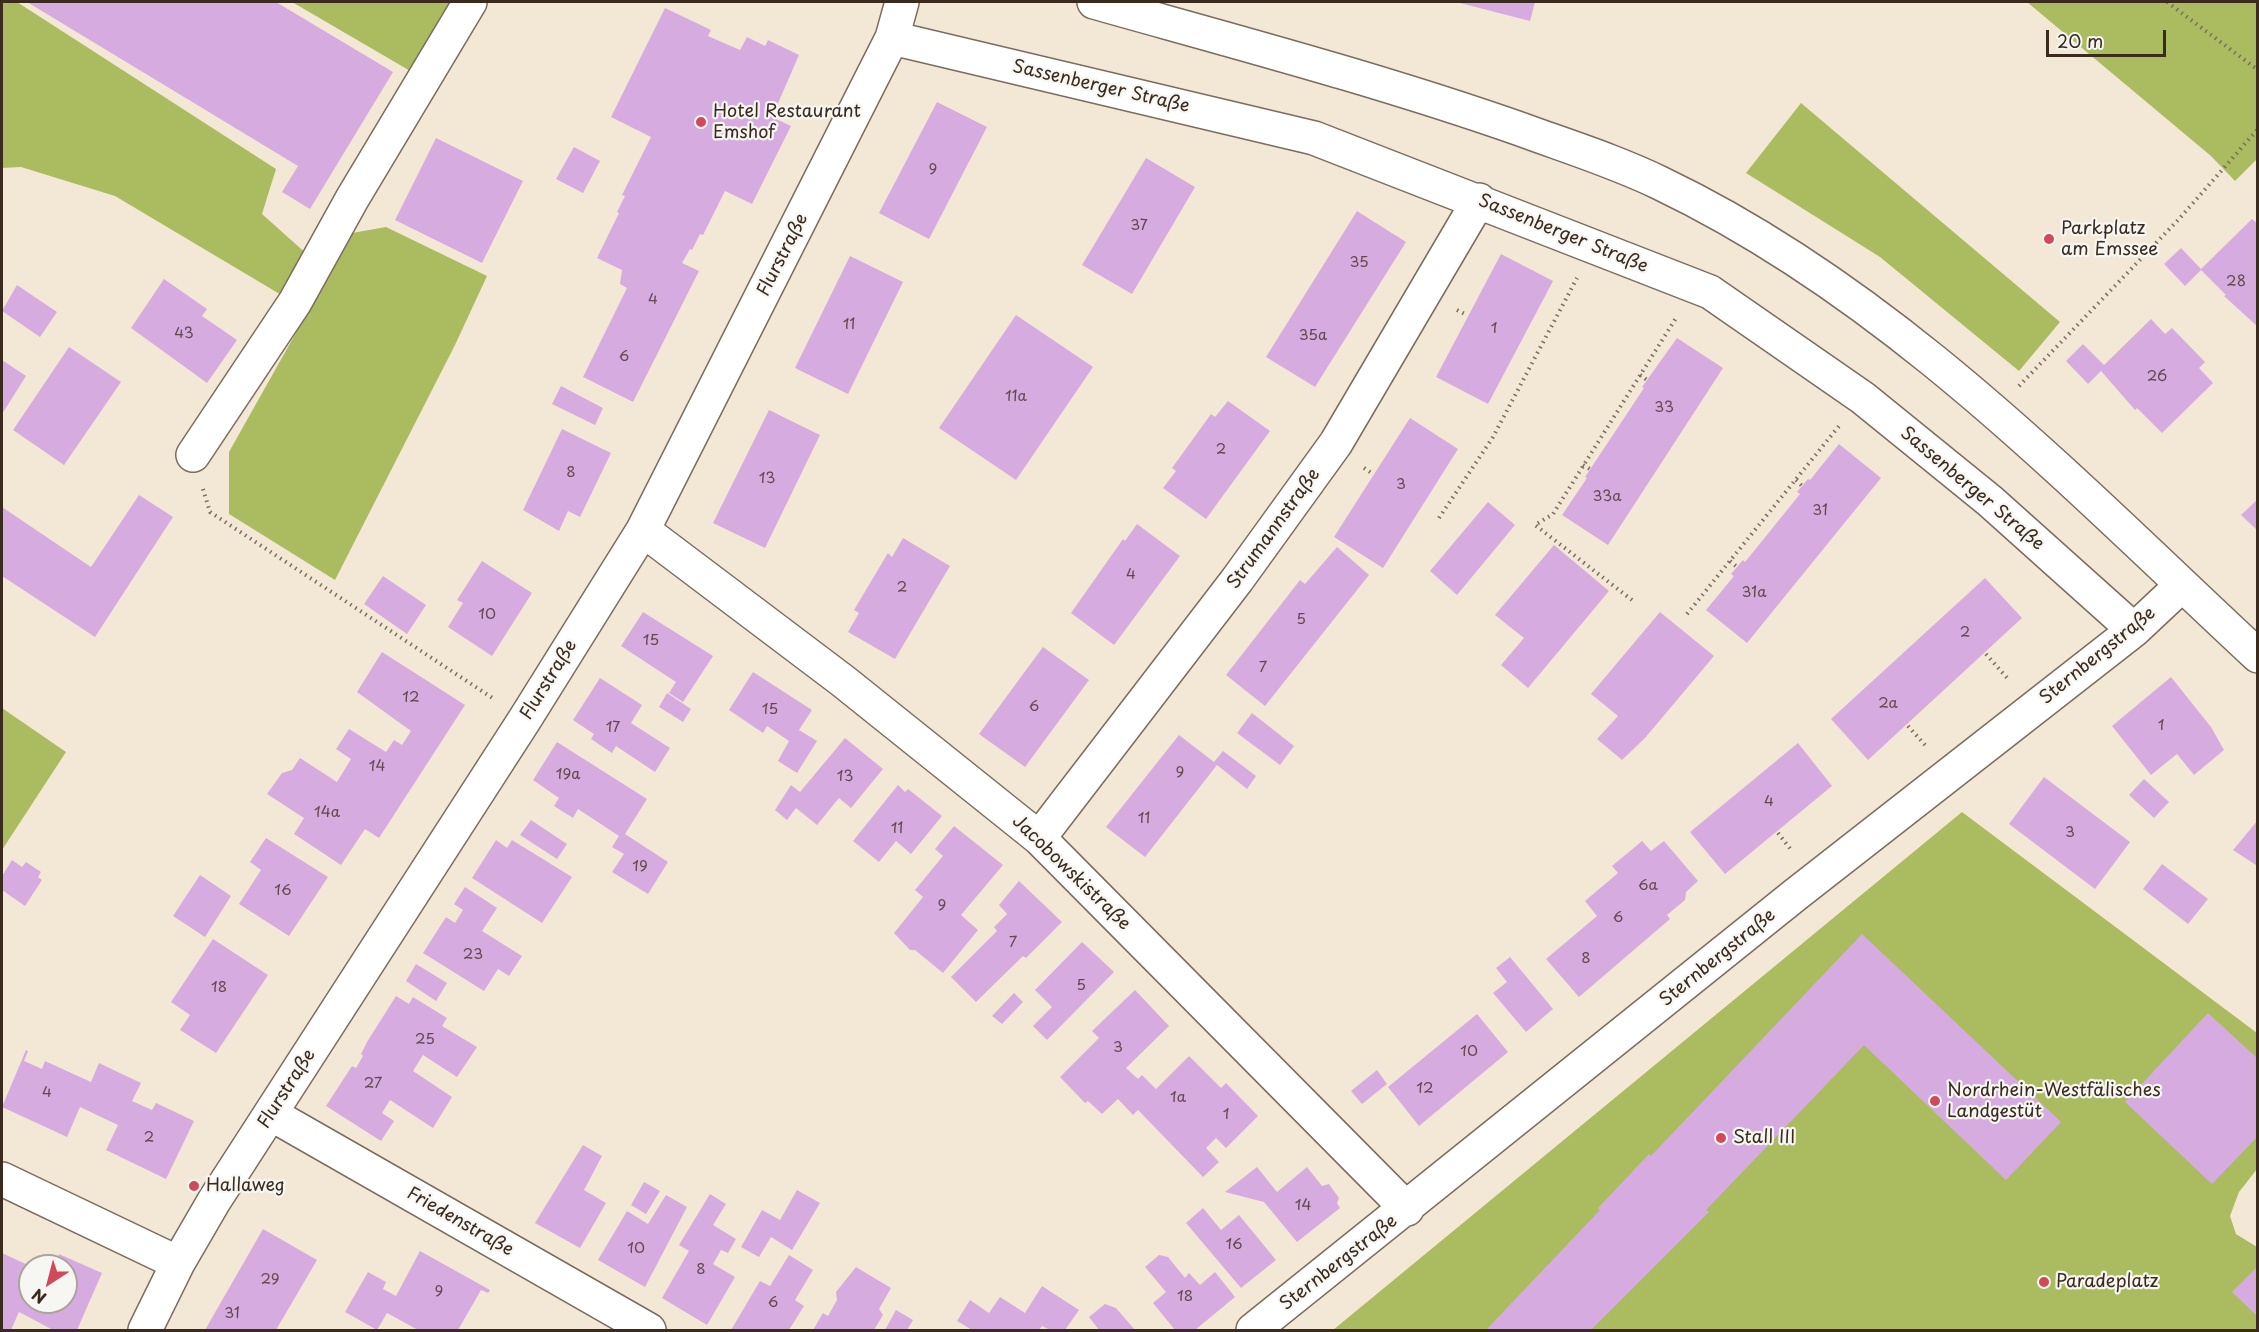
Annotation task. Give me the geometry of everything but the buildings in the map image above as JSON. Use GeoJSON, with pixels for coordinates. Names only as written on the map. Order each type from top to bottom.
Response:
{"type":"FeatureCollection","features":[{"type":"Feature","properties":{"kind":"street"},"geometry":{"type":"LineString","coordinates":[[194,455],[295,302],[352,199],[470,2]]}},
{"type":"Feature","properties":{"kind":"street","name":"Flurstraße"},"geometry":{"type":"LineString","coordinates":[[145,1330],[178,1263],[643,530],[892,38],[902,2]]}},
{"type":"Feature","properties":{"kind":"street"},"geometry":{"type":"LineString","coordinates":[[1094,2],[1438,100],[1658,182],[1807,267],[1905,336],[1995,410],[2258,656]]}},
{"type":"Feature","properties":{"kind":"street","name":"Sassenberger Straße"},"geometry":{"type":"LineString","coordinates":[[892,38],[1314,138],[1479,200],[1710,292],[1863,398],[1990,501],[2134,630]]}},
{"type":"Feature","properties":{"kind":"street","name":"Strumannstraße"},"geometry":{"type":"LineString","coordinates":[[1040,838],[1237,580],[1336,443],[1479,200]]}},
{"type":"Feature","properties":{"kind":"street","name":"Jacobowskistraße"},"geometry":{"type":"LineString","coordinates":[[643,530],[843,681],[1040,838],[1407,1209]]}},
{"type":"Feature","properties":{"kind":"street","name":"Sternbergstraße"},"geometry":{"type":"LineString","coordinates":[[1253,1330],[1407,1209],[1786,903],[2134,630],[2182,585]]}},
{"type":"Feature","properties":{"kind":"street","name":"Friedenstraße"},"geometry":{"type":"LineString","coordinates":[[271,1114],[649,1330]]}},
{"type":"Feature","properties":{"kind":"street"},"geometry":{"type":"LineString","coordinates":[[2,1179],[178,1263]]}},
{"type":"Feature","properties":{"kind":"path"},"geometry":{"type":"LineString","coordinates":[[2167,2],[2258,70]]}},
{"type":"Feature","properties":{"kind":"path"},"geometry":{"type":"LineString","coordinates":[[1995,410],[2179,219],[2258,129]]}},
{"type":"Feature","properties":{"kind":"path"},"geometry":{"type":"LineString","coordinates":[[1439,518],[1493,437],[1581,271],[1592,245]]}},
{"type":"Feature","properties":{"kind":"path"},"geometry":{"type":"LineString","coordinates":[[1632,600],[1535,525],[1553,514],[1695,286]]}},
{"type":"Feature","properties":{"kind":"path"},"geometry":{"type":"LineString","coordinates":[[1640,375],[1647,380]]}},
{"type":"Feature","properties":{"kind":"path"},"geometry":{"type":"LineString","coordinates":[[1687,614],[1863,398]]}},
{"type":"Feature","properties":{"kind":"path"},"geometry":{"type":"LineString","coordinates":[[194,455],[210,512],[525,719]]}},
{"type":"Feature","properties":{"kind":"path"},"geometry":{"type":"LineString","coordinates":[[1583,465],[1590,469]]}},
{"type":"Feature","properties":{"kind":"path"},"geometry":{"type":"LineString","coordinates":[[1796,480],[1803,486]]}},
{"type":"Feature","properties":{"kind":"path"},"geometry":{"type":"LineString","coordinates":[[1730,561],[1737,567]]}},
{"type":"Feature","properties":{"kind":"green space"},"geometry":{"type":"Polygon","coordinates":[[[2,2],[17,2],[276,169],[262,214],[309,256],[283,296],[115,196],[21,167],[2,168],[2,2]]]}},
{"type":"Feature","properties":{"kind":"green space"},"geometry":{"type":"Polygon","coordinates":[[[292,2],[456,2],[412,72],[292,2]]]}},
{"type":"Feature","properties":{"kind":"green space"},"geometry":{"type":"Polygon","coordinates":[[[2027,2],[2257,2],[2257,159],[2235,181],[2211,156],[2027,2]]]}},
{"type":"Feature","properties":{"kind":"green space"},"geometry":{"type":"Polygon","coordinates":[[[1801,103],[2060,322],[2019,371],[1880,257],[1746,173],[1801,103]]]}},
{"type":"Feature","properties":{"kind":"green space"},"geometry":{"type":"Polygon","coordinates":[[[386,227],[487,276],[455,345],[335,580],[229,514],[229,452],[352,233],[386,227]]]}},
{"type":"Feature","properties":{"kind":"green space"},"geometry":{"type":"Polygon","coordinates":[[[2,708],[66,752],[2,850],[2,708]]]}},
{"type":"Feature","properties":{"kind":"green space","name":"Nordrhein-Westfälisches Landgestüt"},"geometry":{"type":"Polygon","coordinates":[[[1962,812],[2257,1033],[2257,1169],[2239,1192],[2230,1216],[2236,1234],[2257,1247],[2257,1330],[1333,1330],[1962,812]]]}},
{"type":"Feature","properties":{"kind":"place","name":"Hotel Restaurant Emshof"},"geometry":{"type":"Point","coordinates":[701,122]}},
{"type":"Feature","properties":{"kind":"place","name":"Parkplatz am Emssee"},"geometry":{"type":"Point","coordinates":[2049,239]}},
{"type":"Feature","properties":{"kind":"place","name":"Nordrhein-Westfälisches Landgestüt"},"geometry":{"type":"Point","coordinates":[1935,1101]}},
{"type":"Feature","properties":{"kind":"place","name":"Stall III"},"geometry":{"type":"Point","coordinates":[1721,1138]}},
{"type":"Feature","properties":{"kind":"place","name":"Hallaweg"},"geometry":{"type":"Point","coordinates":[194,1186]}},
{"type":"Feature","properties":{"kind":"place","name":"Paradeplatz"},"geometry":{"type":"Point","coordinates":[2044,1282]}}]}
